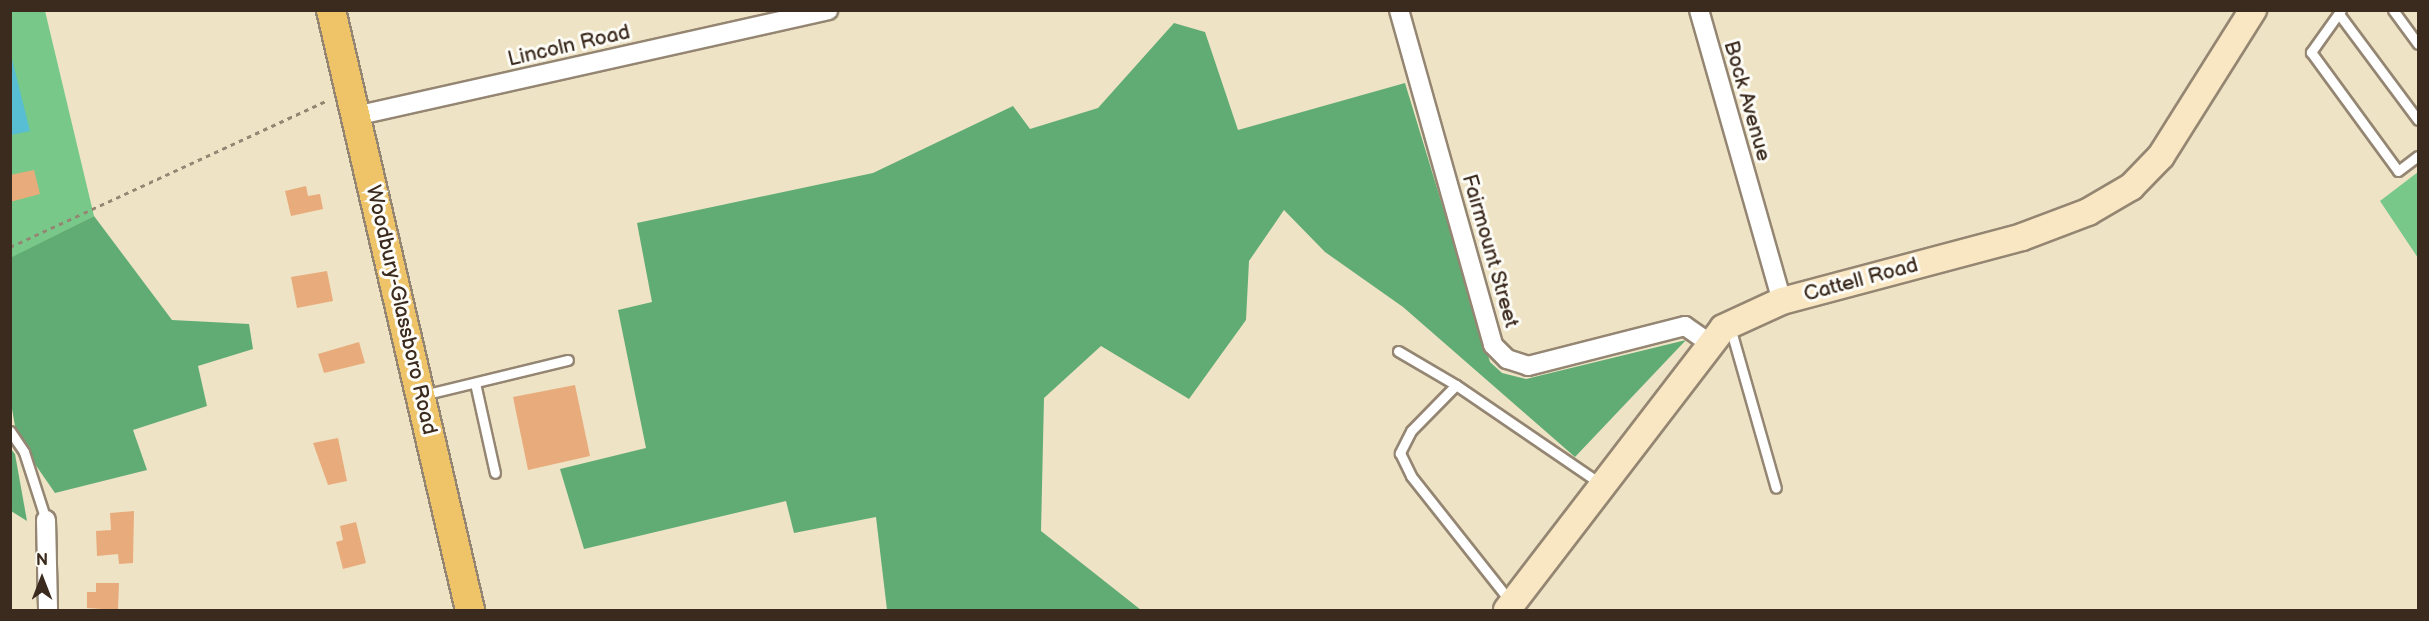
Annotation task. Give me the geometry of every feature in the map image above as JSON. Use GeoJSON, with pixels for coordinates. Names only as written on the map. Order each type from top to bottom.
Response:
{"type":"FeatureCollection","features":[{"type":"Feature","properties":{"kind":"main road","name":"Woodbury-Glassboro Road"},"geometry":{"type":"LineString","coordinates":[[331,10],[470,610]]}},
{"type":"Feature","properties":{"kind":"street","name":"Lincoln Road"},"geometry":{"type":"LineString","coordinates":[[352,103],[828,10]]}},
{"type":"Feature","properties":{"kind":"street","name":"Fairmount Street"},"geometry":{"type":"LineString","coordinates":[[1399,10],[1493,345],[1507,359],[1528,366],[1686,326],[1711,344]]}},
{"type":"Feature","properties":{"kind":"street","name":"Bock Avenue"},"geometry":{"type":"LineString","coordinates":[[1699,10],[1782,301]]}},
{"type":"Feature","properties":{"kind":"street","name":"Cattell Road"},"geometry":{"type":"LineString","coordinates":[[1510,607],[1711,344],[1729,325],[1782,301],[2022,237],[2088,212],[2131,187],[2161,156],[2253,10]]}},
{"type":"Feature","properties":{"kind":"street"},"geometry":{"type":"LineString","coordinates":[[46,520],[48,610]]}},
{"type":"Feature","properties":{"kind":"lane"},"geometry":{"type":"LineString","coordinates":[[2392,10],[2418,44]]}},
{"type":"Feature","properties":{"kind":"lane"},"geometry":{"type":"LineString","coordinates":[[2418,120],[2340,12],[2311,52],[2398,171],[2418,156]]}},
{"type":"Feature","properties":{"kind":"lane"},"geometry":{"type":"LineString","coordinates":[[1729,325],[1776,489]]}},
{"type":"Feature","properties":{"kind":"lane"},"geometry":{"type":"LineString","coordinates":[[1398,351],[1456,385],[1603,486]]}},
{"type":"Feature","properties":{"kind":"lane"},"geometry":{"type":"LineString","coordinates":[[421,396],[568,360]]}},
{"type":"Feature","properties":{"kind":"lane"},"geometry":{"type":"LineString","coordinates":[[475,382],[495,473]]}},
{"type":"Feature","properties":{"kind":"lane"},"geometry":{"type":"LineString","coordinates":[[1456,385],[1411,430],[1400,453],[1411,476],[1510,607]]}},
{"type":"Feature","properties":{"kind":"lane"},"geometry":{"type":"LineString","coordinates":[[10,431],[24,452],[46,520]]}},
{"type":"Feature","properties":{"kind":"path"},"geometry":{"type":"LineString","coordinates":[[10,247],[352,103]]}},
{"type":"Feature","properties":{"kind":"green space"},"geometry":{"type":"Polygon","coordinates":[[[11,11],[45,11],[94,216],[11,258],[11,11]]]}},
{"type":"Feature","properties":{"kind":"green space"},"geometry":{"type":"Polygon","coordinates":[[[1174,23],[1205,32],[1238,130],[1405,83],[1490,362],[1502,373],[1526,379],[1686,340],[1575,457],[1403,307],[1325,252],[1284,210],[1249,261],[1246,320],[1189,399],[1101,346],[1044,398],[1041,531],[1141,610],[887,610],[876,517],[794,533],[786,501],[584,549],[560,469],[646,448],[618,310],[652,302],[637,223],[873,173],[1013,106],[1030,129],[1098,108],[1174,23]]]}},
{"type":"Feature","properties":{"kind":"green space"},"geometry":{"type":"Polygon","coordinates":[[[2418,172],[2418,258],[2380,201],[2418,172]]]}},
{"type":"Feature","properties":{"kind":"green space"},"geometry":{"type":"Polygon","coordinates":[[[94,216],[172,320],[249,324],[253,349],[198,366],[207,406],[133,430],[147,470],[55,493],[17,438],[10,397],[10,258],[94,216]]]}},
{"type":"Feature","properties":{"kind":"green space"},"geometry":{"type":"Polygon","coordinates":[[[11,449],[15,454],[27,521],[11,511],[11,449]]]}},
{"type":"Feature","properties":{"kind":"water"},"geometry":{"type":"Polygon","coordinates":[[[10,55],[30,131],[11,135],[10,55]]]}},
{"type":"Feature","properties":{"kind":"building"},"geometry":{"type":"Polygon","coordinates":[[[34,170],[40,194],[10,202],[10,175],[34,170]]]}},
{"type":"Feature","properties":{"kind":"building"},"geometry":{"type":"Polygon","coordinates":[[[306,186],[308,196],[320,194],[323,209],[291,216],[285,191],[306,186]]]}},
{"type":"Feature","properties":{"kind":"building"},"geometry":{"type":"Polygon","coordinates":[[[327,271],[333,301],[297,308],[291,277],[327,271]]]}},
{"type":"Feature","properties":{"kind":"building"},"geometry":{"type":"Polygon","coordinates":[[[359,342],[365,363],[324,373],[318,354],[359,342]]]}},
{"type":"Feature","properties":{"kind":"building"},"geometry":{"type":"Polygon","coordinates":[[[575,385],[590,456],[528,470],[513,397],[575,385]]]}},
{"type":"Feature","properties":{"kind":"building"},"geometry":{"type":"Polygon","coordinates":[[[338,438],[347,481],[328,485],[313,443],[338,438]]]}},
{"type":"Feature","properties":{"kind":"building"},"geometry":{"type":"Polygon","coordinates":[[[134,511],[133,563],[119,564],[118,554],[97,556],[96,531],[111,530],[110,513],[134,511]]]}},
{"type":"Feature","properties":{"kind":"building"},"geometry":{"type":"Polygon","coordinates":[[[356,522],[366,563],[343,569],[336,542],[343,540],[340,526],[356,522]]]}},
{"type":"Feature","properties":{"kind":"building"},"geometry":{"type":"Polygon","coordinates":[[[96,583],[119,583],[118,610],[87,608],[87,592],[96,592],[96,583]]]}}]}
